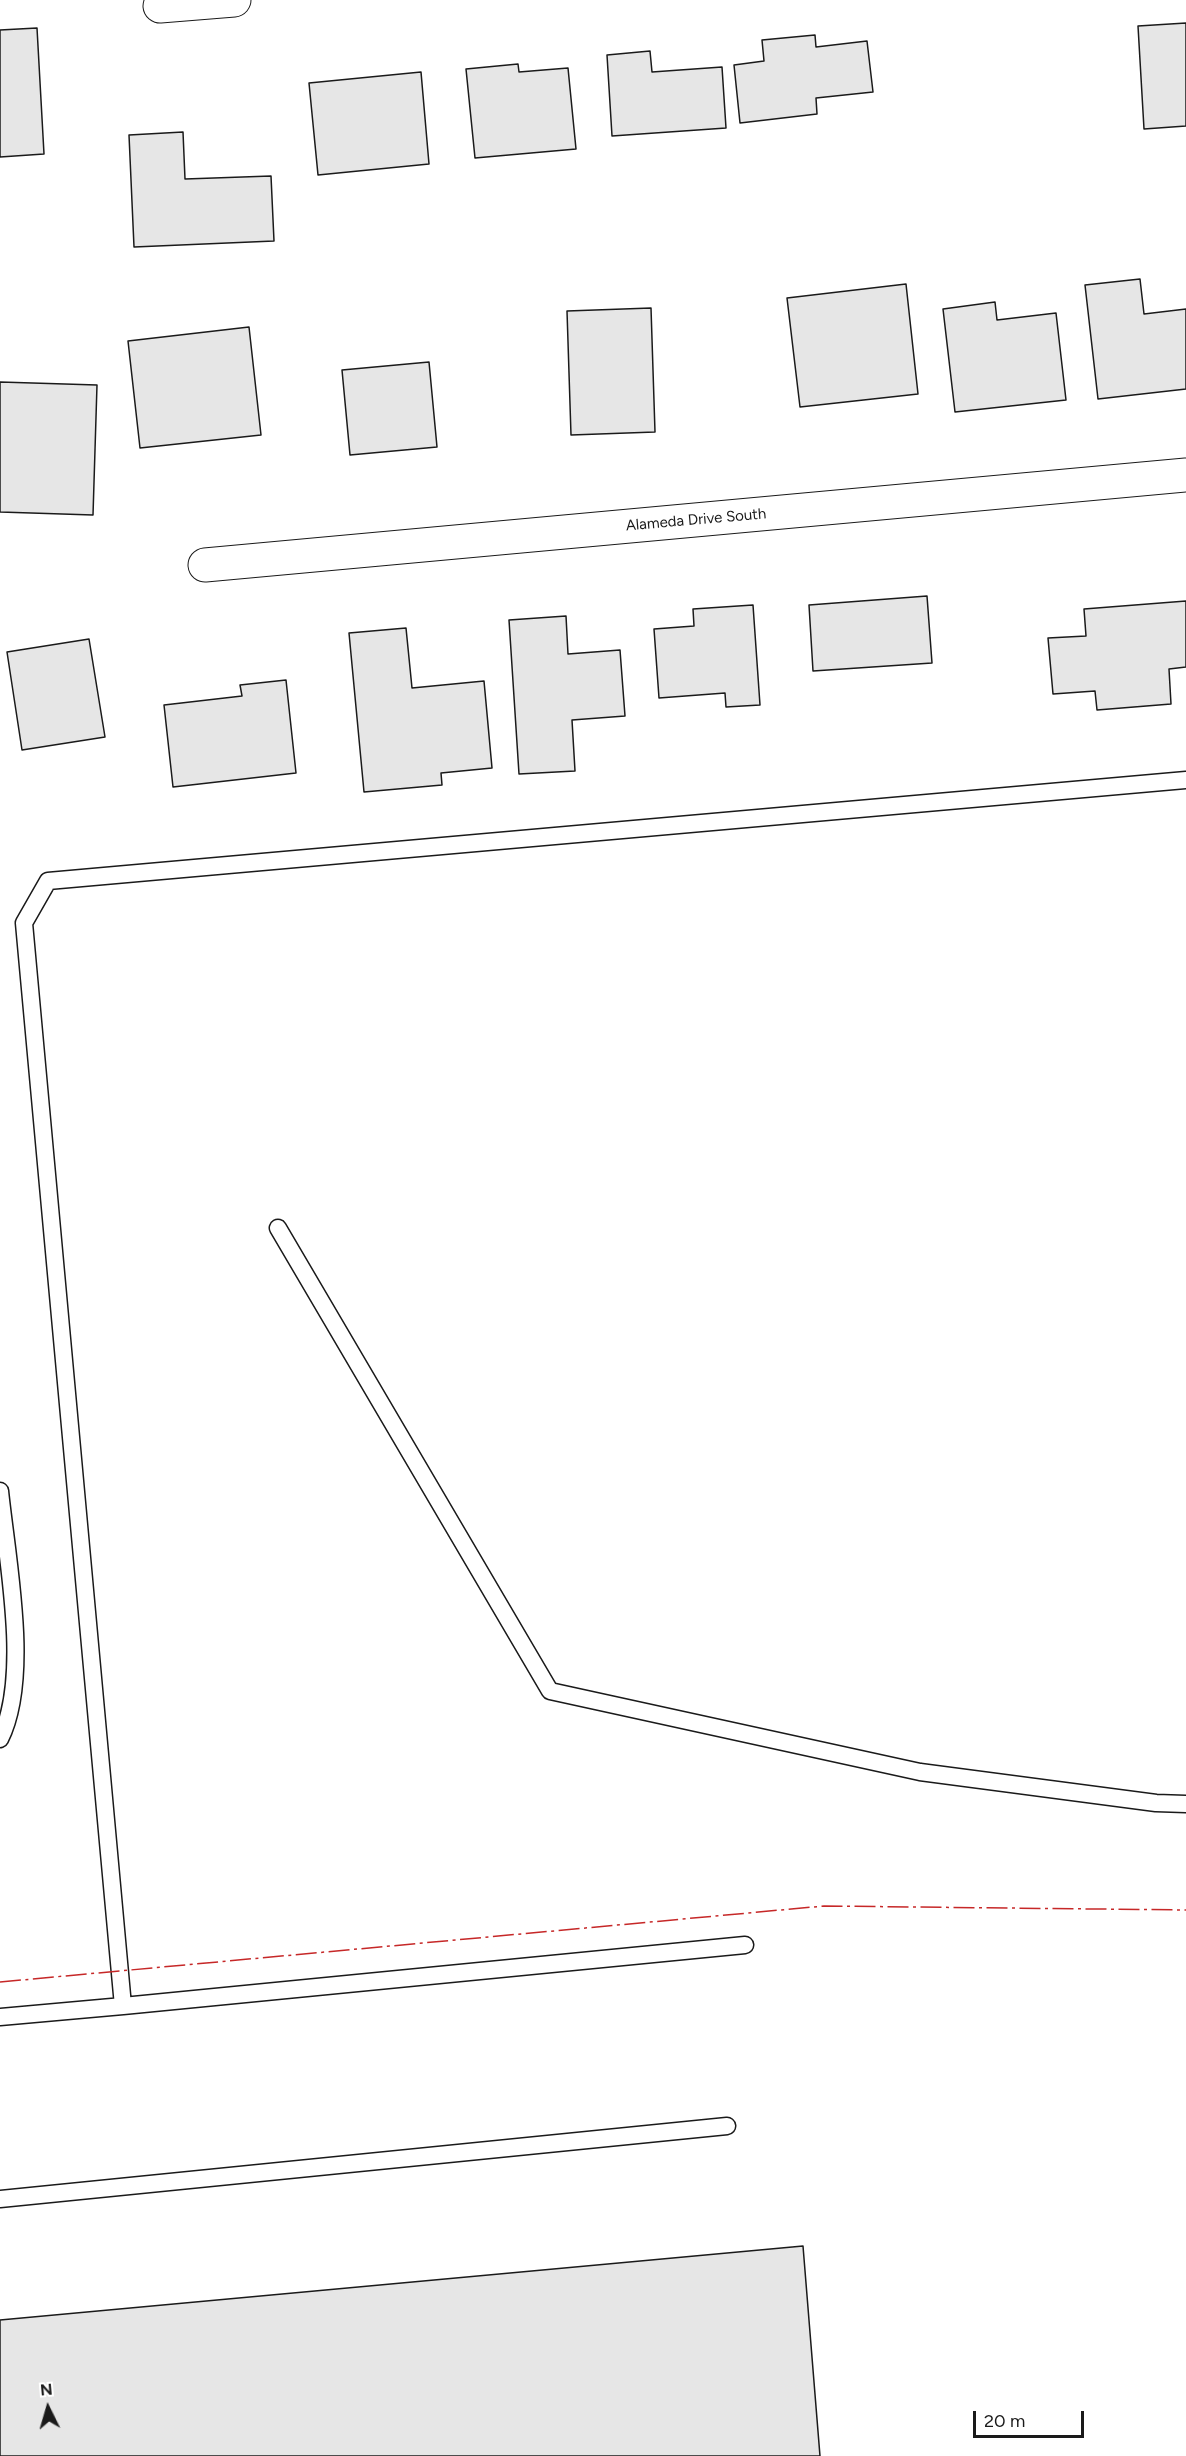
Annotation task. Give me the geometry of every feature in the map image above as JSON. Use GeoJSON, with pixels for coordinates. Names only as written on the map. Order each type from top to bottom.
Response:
{"type":"FeatureCollection","features":[{"type":"Feature","properties":{"kind":"street"},"geometry":{"type":"LineString","coordinates":[[160,6],[234,0]]}},
{"type":"Feature","properties":{"kind":"street","name":"Alameda Drive South"},"geometry":{"type":"LineString","coordinates":[[206,565],[1186,475]]}},
{"type":"Feature","properties":{"kind":"lane"},"geometry":{"type":"LineString","coordinates":[[123,2006],[24,923],[48,881],[1186,780]]}},
{"type":"Feature","properties":{"kind":"lane"},"geometry":{"type":"LineString","coordinates":[[278,1228],[550,1691],[920,1772],[1156,1803],[1186,1804]]}},
{"type":"Feature","properties":{"kind":"lane"},"geometry":{"type":"LineString","coordinates":[[0,1491],[17,1653],[8,1724],[0,1739]]}},
{"type":"Feature","properties":{"kind":"lane"},"geometry":{"type":"LineString","coordinates":[[0,2017],[745,1945]]}},
{"type":"Feature","properties":{"kind":"lane"},"geometry":{"type":"LineString","coordinates":[[0,2199],[727,2126]]}},
{"type":"Feature","properties":{"kind":"building"},"geometry":{"type":"Polygon","coordinates":[[[1186,23],[1186,126],[1144,129],[1138,26],[1186,23]]]}},
{"type":"Feature","properties":{"kind":"building"},"geometry":{"type":"Polygon","coordinates":[[[37,28],[44,154],[0,157],[0,30],[37,28]]]}},
{"type":"Feature","properties":{"kind":"building"},"geometry":{"type":"Polygon","coordinates":[[[815,35],[816,47],[867,41],[873,92],[816,98],[817,114],[740,123],[734,65],[764,61],[762,40],[815,35]]]}},
{"type":"Feature","properties":{"kind":"building"},"geometry":{"type":"Polygon","coordinates":[[[650,51],[652,72],[722,67],[726,128],[612,136],[607,55],[650,51]]]}},
{"type":"Feature","properties":{"kind":"building"},"geometry":{"type":"Polygon","coordinates":[[[518,64],[519,72],[568,68],[576,149],[475,158],[466,69],[518,64]]]}},
{"type":"Feature","properties":{"kind":"building"},"geometry":{"type":"Polygon","coordinates":[[[421,72],[429,164],[318,175],[309,83],[421,72]]]}},
{"type":"Feature","properties":{"kind":"building"},"geometry":{"type":"Polygon","coordinates":[[[183,132],[185,179],[271,176],[274,241],[134,247],[129,135],[183,132]]]}},
{"type":"Feature","properties":{"kind":"building"},"geometry":{"type":"Polygon","coordinates":[[[1140,279],[1144,314],[1186,309],[1186,389],[1098,399],[1085,285],[1140,279]]]}},
{"type":"Feature","properties":{"kind":"building"},"geometry":{"type":"Polygon","coordinates":[[[906,284],[918,394],[800,407],[787,298],[906,284]]]}},
{"type":"Feature","properties":{"kind":"building"},"geometry":{"type":"Polygon","coordinates":[[[995,302],[997,320],[1056,313],[1066,400],[955,412],[943,309],[995,302]]]}},
{"type":"Feature","properties":{"kind":"building"},"geometry":{"type":"Polygon","coordinates":[[[651,308],[655,432],[571,435],[567,311],[651,308]]]}},
{"type":"Feature","properties":{"kind":"building"},"geometry":{"type":"Polygon","coordinates":[[[249,327],[261,435],[140,448],[128,341],[249,327]]]}},
{"type":"Feature","properties":{"kind":"building"},"geometry":{"type":"Polygon","coordinates":[[[429,362],[437,447],[350,455],[342,370],[429,362]]]}},
{"type":"Feature","properties":{"kind":"building"},"geometry":{"type":"Polygon","coordinates":[[[0,382],[97,385],[93,515],[0,512],[0,382]]]}},
{"type":"Feature","properties":{"kind":"building"},"geometry":{"type":"Polygon","coordinates":[[[927,596],[932,663],[813,671],[809,605],[927,596]]]}},
{"type":"Feature","properties":{"kind":"building"},"geometry":{"type":"Polygon","coordinates":[[[1186,601],[1186,667],[1169,669],[1171,704],[1097,710],[1095,691],[1053,694],[1048,638],[1086,636],[1084,609],[1186,601]]]}},
{"type":"Feature","properties":{"kind":"building"},"geometry":{"type":"Polygon","coordinates":[[[753,605],[760,705],[726,707],[725,693],[659,698],[654,629],[694,626],[693,609],[753,605]]]}},
{"type":"Feature","properties":{"kind":"building"},"geometry":{"type":"Polygon","coordinates":[[[566,616],[568,654],[620,650],[625,716],[572,720],[575,771],[519,774],[509,620],[566,616]]]}},
{"type":"Feature","properties":{"kind":"building"},"geometry":{"type":"Polygon","coordinates":[[[406,628],[412,688],[484,681],[492,768],[441,773],[442,785],[364,792],[349,633],[406,628]]]}},
{"type":"Feature","properties":{"kind":"building"},"geometry":{"type":"Polygon","coordinates":[[[89,639],[105,737],[22,750],[7,652],[89,639]]]}},
{"type":"Feature","properties":{"kind":"building"},"geometry":{"type":"Polygon","coordinates":[[[286,680],[296,773],[173,787],[164,705],[242,696],[240,685],[286,680]]]}},
{"type":"Feature","properties":{"kind":"building"},"geometry":{"type":"Polygon","coordinates":[[[803,2246],[820,2456],[0,2456],[0,2320],[803,2246]]]}},
{"type":"Feature","properties":{"kind":"power"},"geometry":{"type":"LineString","coordinates":[[0,1982],[824,1906],[1186,1910]]}}]}
